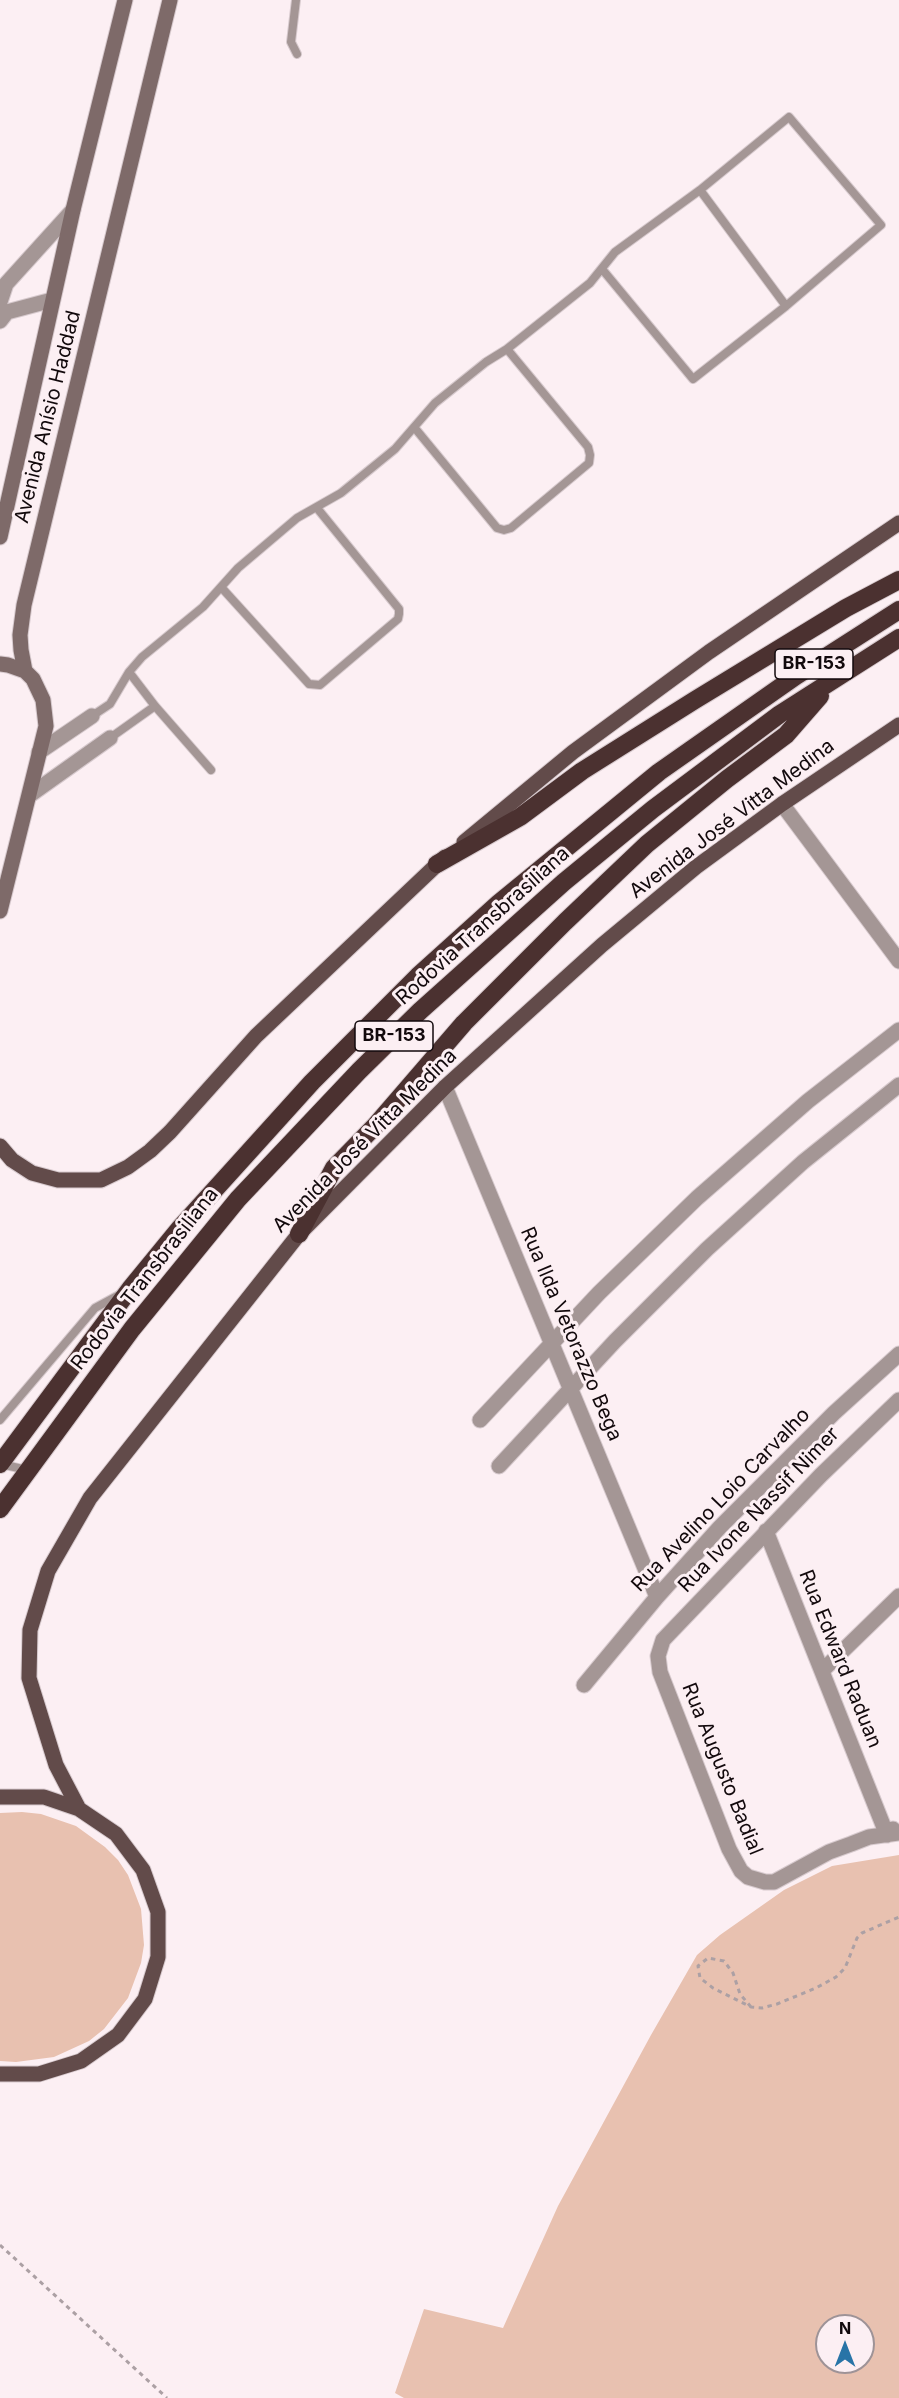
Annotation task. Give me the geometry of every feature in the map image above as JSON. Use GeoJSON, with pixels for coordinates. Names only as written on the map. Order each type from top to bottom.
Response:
{"type":"FeatureCollection","features":[{"type":"Feature","properties":{"kind":"highway"},"geometry":{"type":"LineString","coordinates":[[437,864],[520,817],[582,771],[686,705],[846,608],[899,580]]}},
{"type":"Feature","properties":{"kind":"highway","name":"Rodovia Transbrasiliana"},"geometry":{"type":"LineString","coordinates":[[0,1464],[130,1289],[180,1228],[312,1082],[418,976],[499,903],[658,772],[796,676],[899,610]]}},
{"type":"Feature","properties":{"kind":"highway","name":"Rodovia Transbrasiliana"},"geometry":{"type":"LineString","coordinates":[[0,1509],[132,1329],[238,1199],[359,1071],[420,1011],[555,890],[653,809],[780,714],[899,638]]}},
{"type":"Feature","properties":{"kind":"highway"},"geometry":{"type":"LineString","coordinates":[[299,1234],[334,1168],[376,1125],[465,1023],[565,922],[647,844],[786,735],[835,679]]}},
{"type":"Feature","properties":{"kind":"main road","name":"Avenida Anísio Haddad"},"geometry":{"type":"LineString","coordinates":[[0,537],[52,300],[125,0]]}},
{"type":"Feature","properties":{"kind":"main road","name":"Avenida Anísio Haddad"},"geometry":{"type":"LineString","coordinates":[[0,911],[46,726],[39,689],[26,671],[20,635],[30,573],[170,0]]}},
{"type":"Feature","properties":{"kind":"main road"},"geometry":{"type":"LineString","coordinates":[[0,1146],[12,1160],[32,1173],[58,1180],[101,1180],[128,1167],[170,1132],[256,1036],[437,864],[600,732],[710,652],[899,523]]}},
{"type":"Feature","properties":{"kind":"main road"},"geometry":{"type":"LineString","coordinates":[[0,664],[26,671]]}},
{"type":"Feature","properties":{"kind":"main road","name":"Avenida José Vitta Medina"},"geometry":{"type":"LineString","coordinates":[[79,1809],[56,1765],[29,1678],[30,1630],[48,1571],[90,1498],[299,1234],[445,1087],[602,945],[696,867],[782,804],[899,725]]}},
{"type":"Feature","properties":{"kind":"main road"},"geometry":{"type":"LineString","coordinates":[[0,1797],[44,1797],[79,1809],[116,1834],[143,1870],[158,1912],[158,1957],[144,1999],[118,2035],[81,2061],[39,2074],[0,2074]]}},
{"type":"Feature","properties":{"kind":"street"},"geometry":{"type":"LineString","coordinates":[[52,300],[2,310],[3,287],[73,210]]}},
{"type":"Feature","properties":{"kind":"street"},"geometry":{"type":"LineString","coordinates":[[39,752],[93,716]]}},
{"type":"Feature","properties":{"kind":"street"},"geometry":{"type":"LineString","coordinates":[[30,795],[110,738]]}},
{"type":"Feature","properties":{"kind":"street"},"geometry":{"type":"LineString","coordinates":[[782,804],[899,961]]}},
{"type":"Feature","properties":{"kind":"street"},"geometry":{"type":"LineString","coordinates":[[480,1420],[552,1342],[648,1245],[723,1175],[808,1101],[899,1030]]}},
{"type":"Feature","properties":{"kind":"street"},"geometry":{"type":"LineString","coordinates":[[499,1466],[660,1294],[803,1162],[899,1085]]}},
{"type":"Feature","properties":{"kind":"street","name":"Rua Ilda Vetorazzo Bega"},"geometry":{"type":"LineString","coordinates":[[445,1087],[657,1597]]}},
{"type":"Feature","properties":{"kind":"street","name":"Rua Avelino Loio Carvalho"},"geometry":{"type":"LineString","coordinates":[[584,1685],[657,1597],[720,1527],[776,1469],[899,1354]]}},
{"type":"Feature","properties":{"kind":"street","name":"Rua Ivone Nassif Nimer"},"geometry":{"type":"LineString","coordinates":[[658,1656],[663,1640],[829,1467],[899,1400]]}},
{"type":"Feature","properties":{"kind":"street","name":"Rua Edward Raduan"},"geometry":{"type":"LineString","coordinates":[[766,1532],[822,1671],[893,1834]]}},
{"type":"Feature","properties":{"kind":"street"},"geometry":{"type":"LineString","coordinates":[[822,1671],[899,1596]]}},
{"type":"Feature","properties":{"kind":"street","name":"Rua Augusto Badial"},"geometry":{"type":"LineString","coordinates":[[658,1656],[660,1672],[729,1850],[741,1871],[748,1877],[774,1882],[829,1852],[869,1837],[893,1834]]}},
{"type":"Feature","properties":{"kind":"street"},"geometry":{"type":"LineString","coordinates":[[893,1834],[899,1822]]}},
{"type":"Feature","properties":{"kind":"lane"},"geometry":{"type":"LineString","coordinates":[[296,0],[291,42],[297,54]]}},
{"type":"Feature","properties":{"kind":"lane"},"geometry":{"type":"LineString","coordinates":[[93,716],[110,704],[129,672],[142,657],[203,607],[238,568],[297,519],[341,493],[395,449],[435,403],[486,362],[507,350],[590,283],[615,252],[700,190],[789,117],[881,225],[786,306],[693,379],[602,269]]}},
{"type":"Feature","properties":{"kind":"lane"},"geometry":{"type":"LineString","coordinates":[[700,190],[786,306]]}},
{"type":"Feature","properties":{"kind":"lane"},"geometry":{"type":"LineString","coordinates":[[414,427],[497,528],[504,530],[511,528],[589,463],[590,455],[588,447],[507,350]]}},
{"type":"Feature","properties":{"kind":"lane"},"geometry":{"type":"LineString","coordinates":[[221,586],[309,684],[320,685],[398,620],[399,609],[317,508]]}},
{"type":"Feature","properties":{"kind":"lane"},"geometry":{"type":"LineString","coordinates":[[129,672],[155,706],[211,770]]}},
{"type":"Feature","properties":{"kind":"lane"},"geometry":{"type":"LineString","coordinates":[[110,738],[155,706]]}},
{"type":"Feature","properties":{"kind":"lane"},"geometry":{"type":"LineString","coordinates":[[0,1420],[95,1308],[130,1289]]}},
{"type":"Feature","properties":{"kind":"lane"},"geometry":{"type":"LineString","coordinates":[[0,1464],[27,1470]]}},
{"type":"Feature","properties":{"kind":"path"},"geometry":{"type":"LineString","coordinates":[[751,2007],[740,1994],[733,1973],[724,1961],[708,1958],[698,1966],[698,1974],[706,1984],[751,2007],[762,2008],[816,1988],[836,1977],[844,1968],[857,1938],[862,1933],[899,1917]]}},
{"type":"Feature","properties":{"kind":"path"},"geometry":{"type":"LineString","coordinates":[[0,2245],[167,2398]]}},
{"type":"Feature","properties":{"kind":"shaded area"},"geometry":{"type":"Polygon","coordinates":[[[0,1813],[41,1814],[76,1826],[105,1847],[118,1860],[128,1875],[141,1909],[144,1945],[141,1963],[128,1998],[104,2029],[89,2041],[54,2057],[16,2062],[0,2061],[0,1813]]]}},
{"type":"Feature","properties":{"kind":"shaded area"},"geometry":{"type":"Polygon","coordinates":[[[899,1855],[899,2398],[404,2398],[395,2393],[424,2309],[503,2328],[558,2206],[697,1955],[720,1935],[784,1890],[832,1866],[899,1855]]]}}]}
